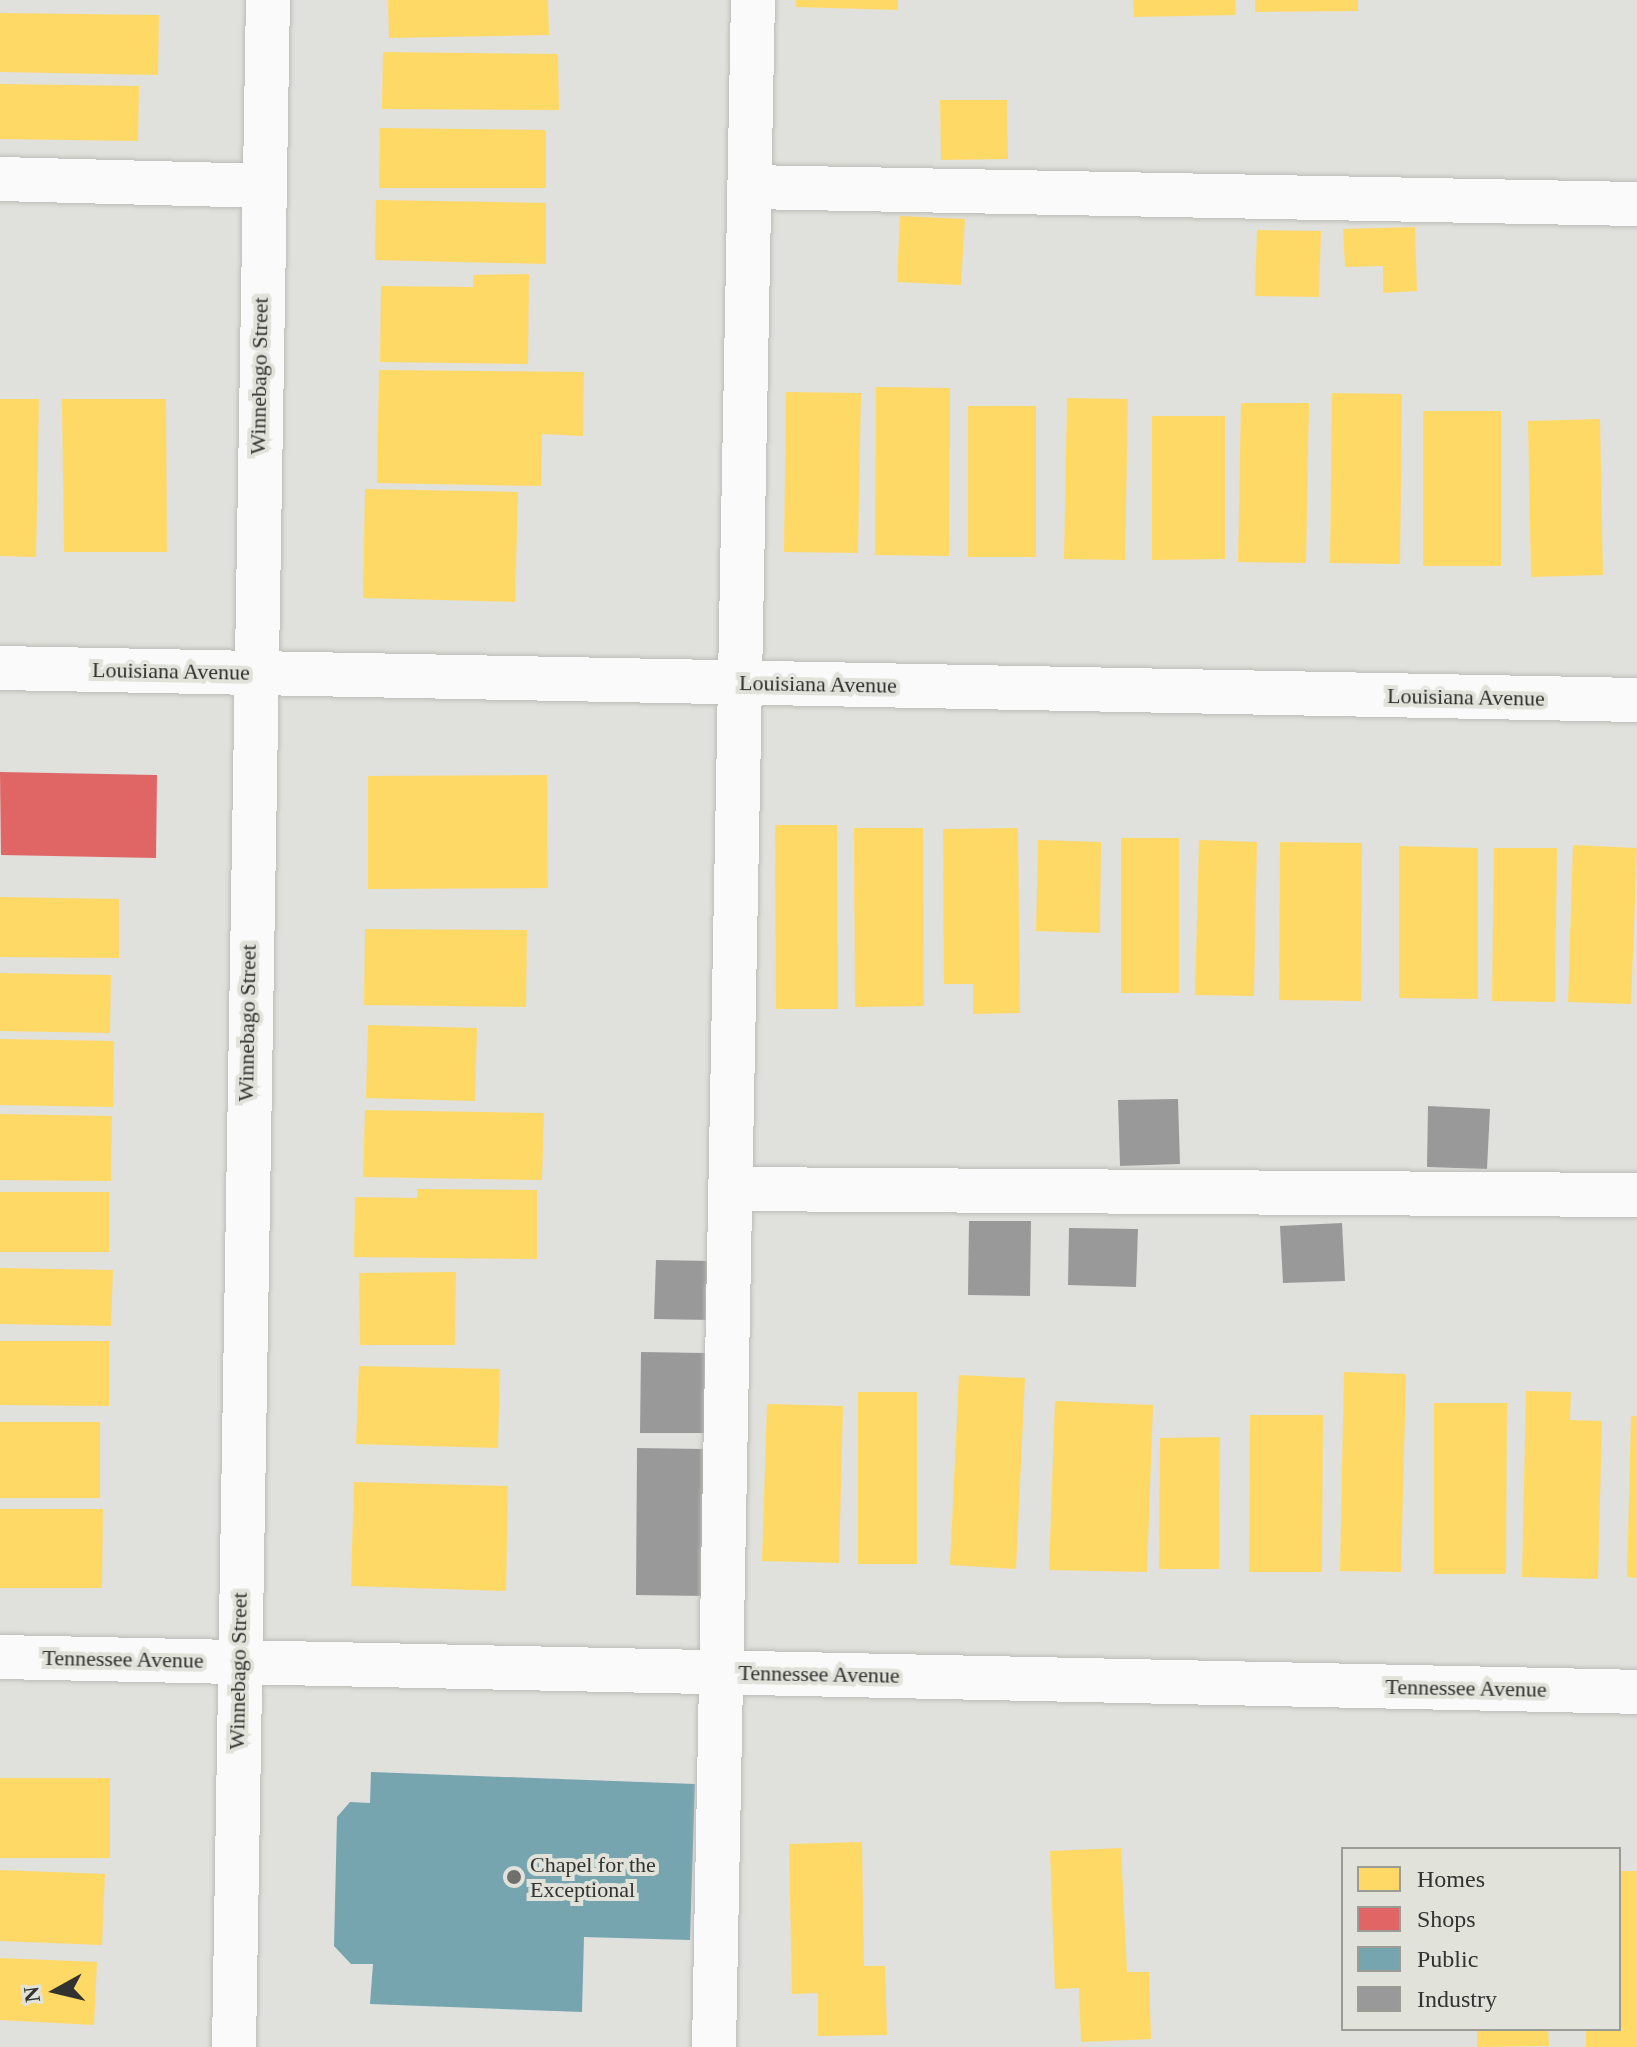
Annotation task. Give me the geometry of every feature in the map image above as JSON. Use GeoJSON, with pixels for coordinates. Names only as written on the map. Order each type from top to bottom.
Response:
{"type":"FeatureCollection","features":[{"type":"Feature","properties":{"kind":"street","name":"Winnebago Street"},"geometry":{"type":"LineString","coordinates":[[234,2047],[252,673],[268,0]]}},
{"type":"Feature","properties":{"kind":"street"},"geometry":{"type":"LineString","coordinates":[[714,2047],[753,0]]}},
{"type":"Feature","properties":{"kind":"street"},"geometry":{"type":"LineString","coordinates":[[0,179],[264,186]]}},
{"type":"Feature","properties":{"kind":"street"},"geometry":{"type":"LineString","coordinates":[[750,187],[1637,204]]}},
{"type":"Feature","properties":{"kind":"street","name":"Louisiana Avenue"},"geometry":{"type":"LineString","coordinates":[[0,668],[1637,700]]}},
{"type":"Feature","properties":{"kind":"street"},"geometry":{"type":"LineString","coordinates":[[730,1189],[1637,1195]]}},
{"type":"Feature","properties":{"kind":"street","name":"Tennessee Avenue"},"geometry":{"type":"LineString","coordinates":[[0,1657],[1637,1692]]}},
{"type":"Feature","properties":{"kind":"building: Homes"},"geometry":{"type":"Polygon","coordinates":[[[388,0],[548,0],[549,35],[389,38],[388,0]]]}},
{"type":"Feature","properties":{"kind":"building: Homes"},"geometry":{"type":"Polygon","coordinates":[[[796,0],[898,0],[898,10],[796,7],[796,0]]]}},
{"type":"Feature","properties":{"kind":"building: Homes"},"geometry":{"type":"Polygon","coordinates":[[[1133,0],[1235,0],[1236,15],[1134,17],[1133,0]]]}},
{"type":"Feature","properties":{"kind":"building: Homes"},"geometry":{"type":"Polygon","coordinates":[[[1255,0],[1358,0],[1358,11],[1255,12],[1255,0]]]}},
{"type":"Feature","properties":{"kind":"building: Homes"},"geometry":{"type":"Polygon","coordinates":[[[0,13],[159,15],[158,75],[0,72],[0,13]]]}},
{"type":"Feature","properties":{"kind":"building: Homes"},"geometry":{"type":"Polygon","coordinates":[[[383,52],[558,54],[559,110],[382,109],[383,52]]]}},
{"type":"Feature","properties":{"kind":"building: Homes"},"geometry":{"type":"Polygon","coordinates":[[[0,84],[139,86],[138,141],[0,139],[0,84]]]}},
{"type":"Feature","properties":{"kind":"building: Homes"},"geometry":{"type":"Polygon","coordinates":[[[940,100],[1007,100],[1008,159],[941,160],[940,100]]]}},
{"type":"Feature","properties":{"kind":"building: Homes"},"geometry":{"type":"Polygon","coordinates":[[[380,128],[546,130],[546,188],[379,188],[380,128]]]}},
{"type":"Feature","properties":{"kind":"building: Homes"},"geometry":{"type":"Polygon","coordinates":[[[376,200],[546,203],[546,264],[375,260],[376,200]]]}},
{"type":"Feature","properties":{"kind":"building: Homes"},"geometry":{"type":"Polygon","coordinates":[[[900,216],[965,219],[961,285],[897,282],[900,216]]]}},
{"type":"Feature","properties":{"kind":"building: Homes"},"geometry":{"type":"Polygon","coordinates":[[[1415,227],[1417,291],[1383,293],[1383,266],[1345,267],[1343,229],[1415,227]]]}},
{"type":"Feature","properties":{"kind":"building: Homes"},"geometry":{"type":"Polygon","coordinates":[[[1257,230],[1321,231],[1319,297],[1255,296],[1257,230]]]}},
{"type":"Feature","properties":{"kind":"building: Homes"},"geometry":{"type":"Polygon","coordinates":[[[529,274],[528,364],[380,362],[381,286],[473,287],[473,275],[529,274]]]}},
{"type":"Feature","properties":{"kind":"building: Homes"},"geometry":{"type":"Polygon","coordinates":[[[379,370],[584,372],[583,436],[542,434],[541,486],[377,483],[379,370]]]}},
{"type":"Feature","properties":{"kind":"building: Homes"},"geometry":{"type":"Polygon","coordinates":[[[876,387],[950,388],[949,556],[875,555],[876,387]]]}},
{"type":"Feature","properties":{"kind":"building: Homes"},"geometry":{"type":"Polygon","coordinates":[[[786,392],[861,393],[858,553],[784,552],[786,392]]]}},
{"type":"Feature","properties":{"kind":"building: Homes"},"geometry":{"type":"Polygon","coordinates":[[[1332,393],[1402,394],[1400,564],[1330,563],[1332,393]]]}},
{"type":"Feature","properties":{"kind":"building: Homes"},"geometry":{"type":"Polygon","coordinates":[[[1067,398],[1128,399],[1125,560],[1064,559],[1067,398]]]}},
{"type":"Feature","properties":{"kind":"building: Homes"},"geometry":{"type":"Polygon","coordinates":[[[0,399],[39,399],[36,557],[0,556],[0,399]]]}},
{"type":"Feature","properties":{"kind":"building: Homes"},"geometry":{"type":"Polygon","coordinates":[[[62,399],[166,399],[167,552],[64,552],[62,399]]]}},
{"type":"Feature","properties":{"kind":"building: Homes"},"geometry":{"type":"Polygon","coordinates":[[[1241,403],[1309,403],[1306,563],[1238,562],[1241,403]]]}},
{"type":"Feature","properties":{"kind":"building: Homes"},"geometry":{"type":"Polygon","coordinates":[[[968,406],[1036,406],[1036,557],[968,557],[968,406]]]}},
{"type":"Feature","properties":{"kind":"building: Homes"},"geometry":{"type":"Polygon","coordinates":[[[1423,411],[1501,411],[1501,566],[1423,566],[1423,411]]]}},
{"type":"Feature","properties":{"kind":"building: Homes"},"geometry":{"type":"Polygon","coordinates":[[[1152,416],[1225,416],[1225,559],[1152,560],[1152,416]]]}},
{"type":"Feature","properties":{"kind":"building: Homes"},"geometry":{"type":"Polygon","coordinates":[[[1600,419],[1603,575],[1531,577],[1528,421],[1600,419]]]}},
{"type":"Feature","properties":{"kind":"building: Homes"},"geometry":{"type":"Polygon","coordinates":[[[365,489],[518,492],[515,602],[363,598],[365,489]]]}},
{"type":"Feature","properties":{"kind":"building: Homes"},"geometry":{"type":"Polygon","coordinates":[[[547,775],[548,888],[368,889],[368,776],[547,775]]]}},
{"type":"Feature","properties":{"kind":"building: Homes"},"geometry":{"type":"Polygon","coordinates":[[[775,825],[837,825],[838,1009],[776,1009],[775,825]]]}},
{"type":"Feature","properties":{"kind":"building: Homes"},"geometry":{"type":"Polygon","coordinates":[[[854,828],[923,828],[924,1006],[855,1007],[854,828]]]}},
{"type":"Feature","properties":{"kind":"building: Homes"},"geometry":{"type":"Polygon","coordinates":[[[1018,828],[1020,1013],[973,1014],[973,984],[944,984],[943,829],[1018,828]]]}},
{"type":"Feature","properties":{"kind":"building: Homes"},"geometry":{"type":"Polygon","coordinates":[[[1121,838],[1179,838],[1179,993],[1121,993],[1121,838]]]}},
{"type":"Feature","properties":{"kind":"building: Homes"},"geometry":{"type":"Polygon","coordinates":[[[1038,840],[1101,842],[1100,933],[1036,931],[1038,840]]]}},
{"type":"Feature","properties":{"kind":"building: Homes"},"geometry":{"type":"Polygon","coordinates":[[[1199,840],[1257,842],[1254,996],[1195,995],[1199,840]]]}},
{"type":"Feature","properties":{"kind":"building: Homes"},"geometry":{"type":"Polygon","coordinates":[[[1280,842],[1362,843],[1361,1001],[1279,1000],[1280,842]]]}},
{"type":"Feature","properties":{"kind":"building: Homes"},"geometry":{"type":"Polygon","coordinates":[[[1573,845],[1637,848],[1631,1004],[1568,1002],[1573,845]]]}},
{"type":"Feature","properties":{"kind":"building: Homes"},"geometry":{"type":"Polygon","coordinates":[[[1399,846],[1478,848],[1478,999],[1399,998],[1399,846]]]}},
{"type":"Feature","properties":{"kind":"building: Homes"},"geometry":{"type":"Polygon","coordinates":[[[1494,848],[1557,848],[1555,1002],[1492,1001],[1494,848]]]}},
{"type":"Feature","properties":{"kind":"building: Homes"},"geometry":{"type":"Polygon","coordinates":[[[0,897],[119,899],[119,958],[0,957],[0,897]]]}},
{"type":"Feature","properties":{"kind":"building: Homes"},"geometry":{"type":"Polygon","coordinates":[[[365,929],[527,930],[526,1007],[364,1005],[365,929]]]}},
{"type":"Feature","properties":{"kind":"building: Homes"},"geometry":{"type":"Polygon","coordinates":[[[0,973],[111,975],[110,1033],[0,1031],[0,973]]]}},
{"type":"Feature","properties":{"kind":"building: Homes"},"geometry":{"type":"Polygon","coordinates":[[[368,1025],[477,1028],[475,1101],[366,1098],[368,1025]]]}},
{"type":"Feature","properties":{"kind":"building: Homes"},"geometry":{"type":"Polygon","coordinates":[[[0,1039],[114,1041],[113,1107],[0,1105],[0,1039]]]}},
{"type":"Feature","properties":{"kind":"building: Homes"},"geometry":{"type":"Polygon","coordinates":[[[365,1110],[544,1113],[542,1180],[363,1177],[365,1110]]]}},
{"type":"Feature","properties":{"kind":"building: Homes"},"geometry":{"type":"Polygon","coordinates":[[[0,1114],[112,1116],[111,1181],[0,1180],[0,1114]]]}},
{"type":"Feature","properties":{"kind":"building: Homes"},"geometry":{"type":"Polygon","coordinates":[[[417,1189],[537,1190],[537,1259],[354,1257],[355,1197],[417,1198],[417,1189]]]}},
{"type":"Feature","properties":{"kind":"building: Homes"},"geometry":{"type":"Polygon","coordinates":[[[0,1192],[109,1192],[109,1252],[0,1252],[0,1192]]]}},
{"type":"Feature","properties":{"kind":"building: Homes"},"geometry":{"type":"Polygon","coordinates":[[[0,1268],[113,1270],[111,1326],[0,1324],[0,1268]]]}},
{"type":"Feature","properties":{"kind":"building: Homes"},"geometry":{"type":"Polygon","coordinates":[[[456,1272],[455,1345],[360,1345],[359,1273],[456,1272]]]}},
{"type":"Feature","properties":{"kind":"building: Homes"},"geometry":{"type":"Polygon","coordinates":[[[0,1341],[109,1341],[109,1406],[0,1405],[0,1341]]]}},
{"type":"Feature","properties":{"kind":"building: Homes"},"geometry":{"type":"Polygon","coordinates":[[[359,1366],[500,1369],[498,1448],[356,1444],[359,1366]]]}},
{"type":"Feature","properties":{"kind":"building: Homes"},"geometry":{"type":"Polygon","coordinates":[[[1344,1372],[1406,1374],[1401,1572],[1340,1571],[1344,1372]]]}},
{"type":"Feature","properties":{"kind":"building: Homes"},"geometry":{"type":"Polygon","coordinates":[[[959,1375],[1025,1378],[1016,1569],[950,1565],[959,1375]]]}},
{"type":"Feature","properties":{"kind":"building: Homes"},"geometry":{"type":"Polygon","coordinates":[[[1526,1391],[1571,1392],[1570,1420],[1602,1421],[1598,1579],[1522,1577],[1526,1391]]]}},
{"type":"Feature","properties":{"kind":"building: Homes"},"geometry":{"type":"Polygon","coordinates":[[[858,1392],[917,1392],[917,1564],[858,1564],[858,1392]]]}},
{"type":"Feature","properties":{"kind":"building: Homes"},"geometry":{"type":"Polygon","coordinates":[[[1055,1401],[1153,1405],[1147,1572],[1049,1570],[1055,1401]]]}},
{"type":"Feature","properties":{"kind":"building: Homes"},"geometry":{"type":"Polygon","coordinates":[[[1434,1403],[1507,1403],[1506,1574],[1434,1574],[1434,1403]]]}},
{"type":"Feature","properties":{"kind":"building: Homes"},"geometry":{"type":"Polygon","coordinates":[[[767,1404],[843,1406],[839,1563],[762,1561],[767,1404]]]}},
{"type":"Feature","properties":{"kind":"building: Homes"},"geometry":{"type":"Polygon","coordinates":[[[1250,1415],[1323,1415],[1322,1572],[1249,1572],[1250,1415]]]}},
{"type":"Feature","properties":{"kind":"building: Homes"},"geometry":{"type":"Polygon","coordinates":[[[1631,1416],[1637,1416],[1637,1578],[1627,1577],[1631,1416]]]}},
{"type":"Feature","properties":{"kind":"building: Homes"},"geometry":{"type":"Polygon","coordinates":[[[0,1422],[100,1422],[100,1498],[0,1498],[0,1422]]]}},
{"type":"Feature","properties":{"kind":"building: Homes"},"geometry":{"type":"Polygon","coordinates":[[[1220,1437],[1219,1569],[1159,1569],[1160,1438],[1220,1437]]]}},
{"type":"Feature","properties":{"kind":"building: Homes"},"geometry":{"type":"Polygon","coordinates":[[[354,1482],[508,1486],[506,1591],[351,1586],[354,1482]]]}},
{"type":"Feature","properties":{"kind":"building: Homes"},"geometry":{"type":"Polygon","coordinates":[[[0,1509],[103,1509],[102,1588],[0,1588],[0,1509]]]}},
{"type":"Feature","properties":{"kind":"building: Homes"},"geometry":{"type":"Polygon","coordinates":[[[0,1778],[110,1778],[110,1858],[0,1858],[0,1778]]]}},
{"type":"Feature","properties":{"kind":"building: Homes"},"geometry":{"type":"Polygon","coordinates":[[[862,1842],[864,1966],[885,1966],[887,2035],[818,2036],[818,1993],[792,1994],[789,1844],[862,1842]]]}},
{"type":"Feature","properties":{"kind":"building: Homes"},"geometry":{"type":"Polygon","coordinates":[[[1121,1848],[1127,1972],[1149,1972],[1151,2039],[1081,2042],[1079,1988],[1055,1989],[1050,1851],[1121,1848]]]}},
{"type":"Feature","properties":{"kind":"building: Homes"},"geometry":{"type":"Polygon","coordinates":[[[0,1870],[105,1874],[102,1945],[0,1941],[0,1870]]]}},
{"type":"Feature","properties":{"kind":"building: Homes"},"geometry":{"type":"Polygon","coordinates":[[[1621,1871],[1637,1871],[1637,2047],[1586,2047],[1586,2031],[1621,2031],[1621,1871]]]}},
{"type":"Feature","properties":{"kind":"building: Homes"},"geometry":{"type":"Polygon","coordinates":[[[0,1958],[97,1962],[94,2025],[0,2020],[0,1958]]]}},
{"type":"Feature","properties":{"kind":"building: Homes"},"geometry":{"type":"Polygon","coordinates":[[[1477,2031],[1548,2031],[1549,2046],[1477,2047],[1477,2031]]]}},
{"type":"Feature","properties":{"kind":"building: Shops"},"geometry":{"type":"Polygon","coordinates":[[[0,772],[157,775],[156,858],[1,855],[0,772]]]}},
{"type":"Feature","properties":{"kind":"building: Public","name":"Chapel for the Exceptional"},"geometry":{"type":"Polygon","coordinates":[[[371,1772],[695,1784],[690,1940],[584,1937],[582,2012],[370,2004],[373,1964],[351,1964],[334,1946],[337,1817],[350,1802],[370,1803],[371,1772]]]}},
{"type":"Feature","properties":{"kind":"building: Industry"},"geometry":{"type":"Polygon","coordinates":[[[1178,1099],[1180,1164],[1120,1166],[1118,1100],[1178,1099]]]}},
{"type":"Feature","properties":{"kind":"building: Industry"},"geometry":{"type":"Polygon","coordinates":[[[1428,1106],[1490,1109],[1487,1169],[1427,1167],[1428,1106]]]}},
{"type":"Feature","properties":{"kind":"building: Industry"},"geometry":{"type":"Polygon","coordinates":[[[969,1221],[1031,1221],[1030,1296],[968,1295],[969,1221]]]}},
{"type":"Feature","properties":{"kind":"building: Industry"},"geometry":{"type":"Polygon","coordinates":[[[1342,1223],[1345,1281],[1283,1283],[1280,1226],[1342,1223]]]}},
{"type":"Feature","properties":{"kind":"building: Industry"},"geometry":{"type":"Polygon","coordinates":[[[1069,1228],[1138,1229],[1136,1287],[1068,1285],[1069,1228]]]}},
{"type":"Feature","properties":{"kind":"building: Industry"},"geometry":{"type":"Polygon","coordinates":[[[656,1260],[710,1261],[710,1320],[654,1319],[656,1260]]]}},
{"type":"Feature","properties":{"kind":"building: Industry"},"geometry":{"type":"Polygon","coordinates":[[[641,1352],[705,1353],[704,1433],[640,1433],[641,1352]]]}},
{"type":"Feature","properties":{"kind":"building: Industry"},"geometry":{"type":"Polygon","coordinates":[[[637,1448],[704,1449],[703,1596],[636,1595],[637,1448]]]}},
{"type":"Feature","properties":{"kind":"place","name":"Chapel for the Exceptional"},"geometry":{"type":"Point","coordinates":[514,1877]}}]}
